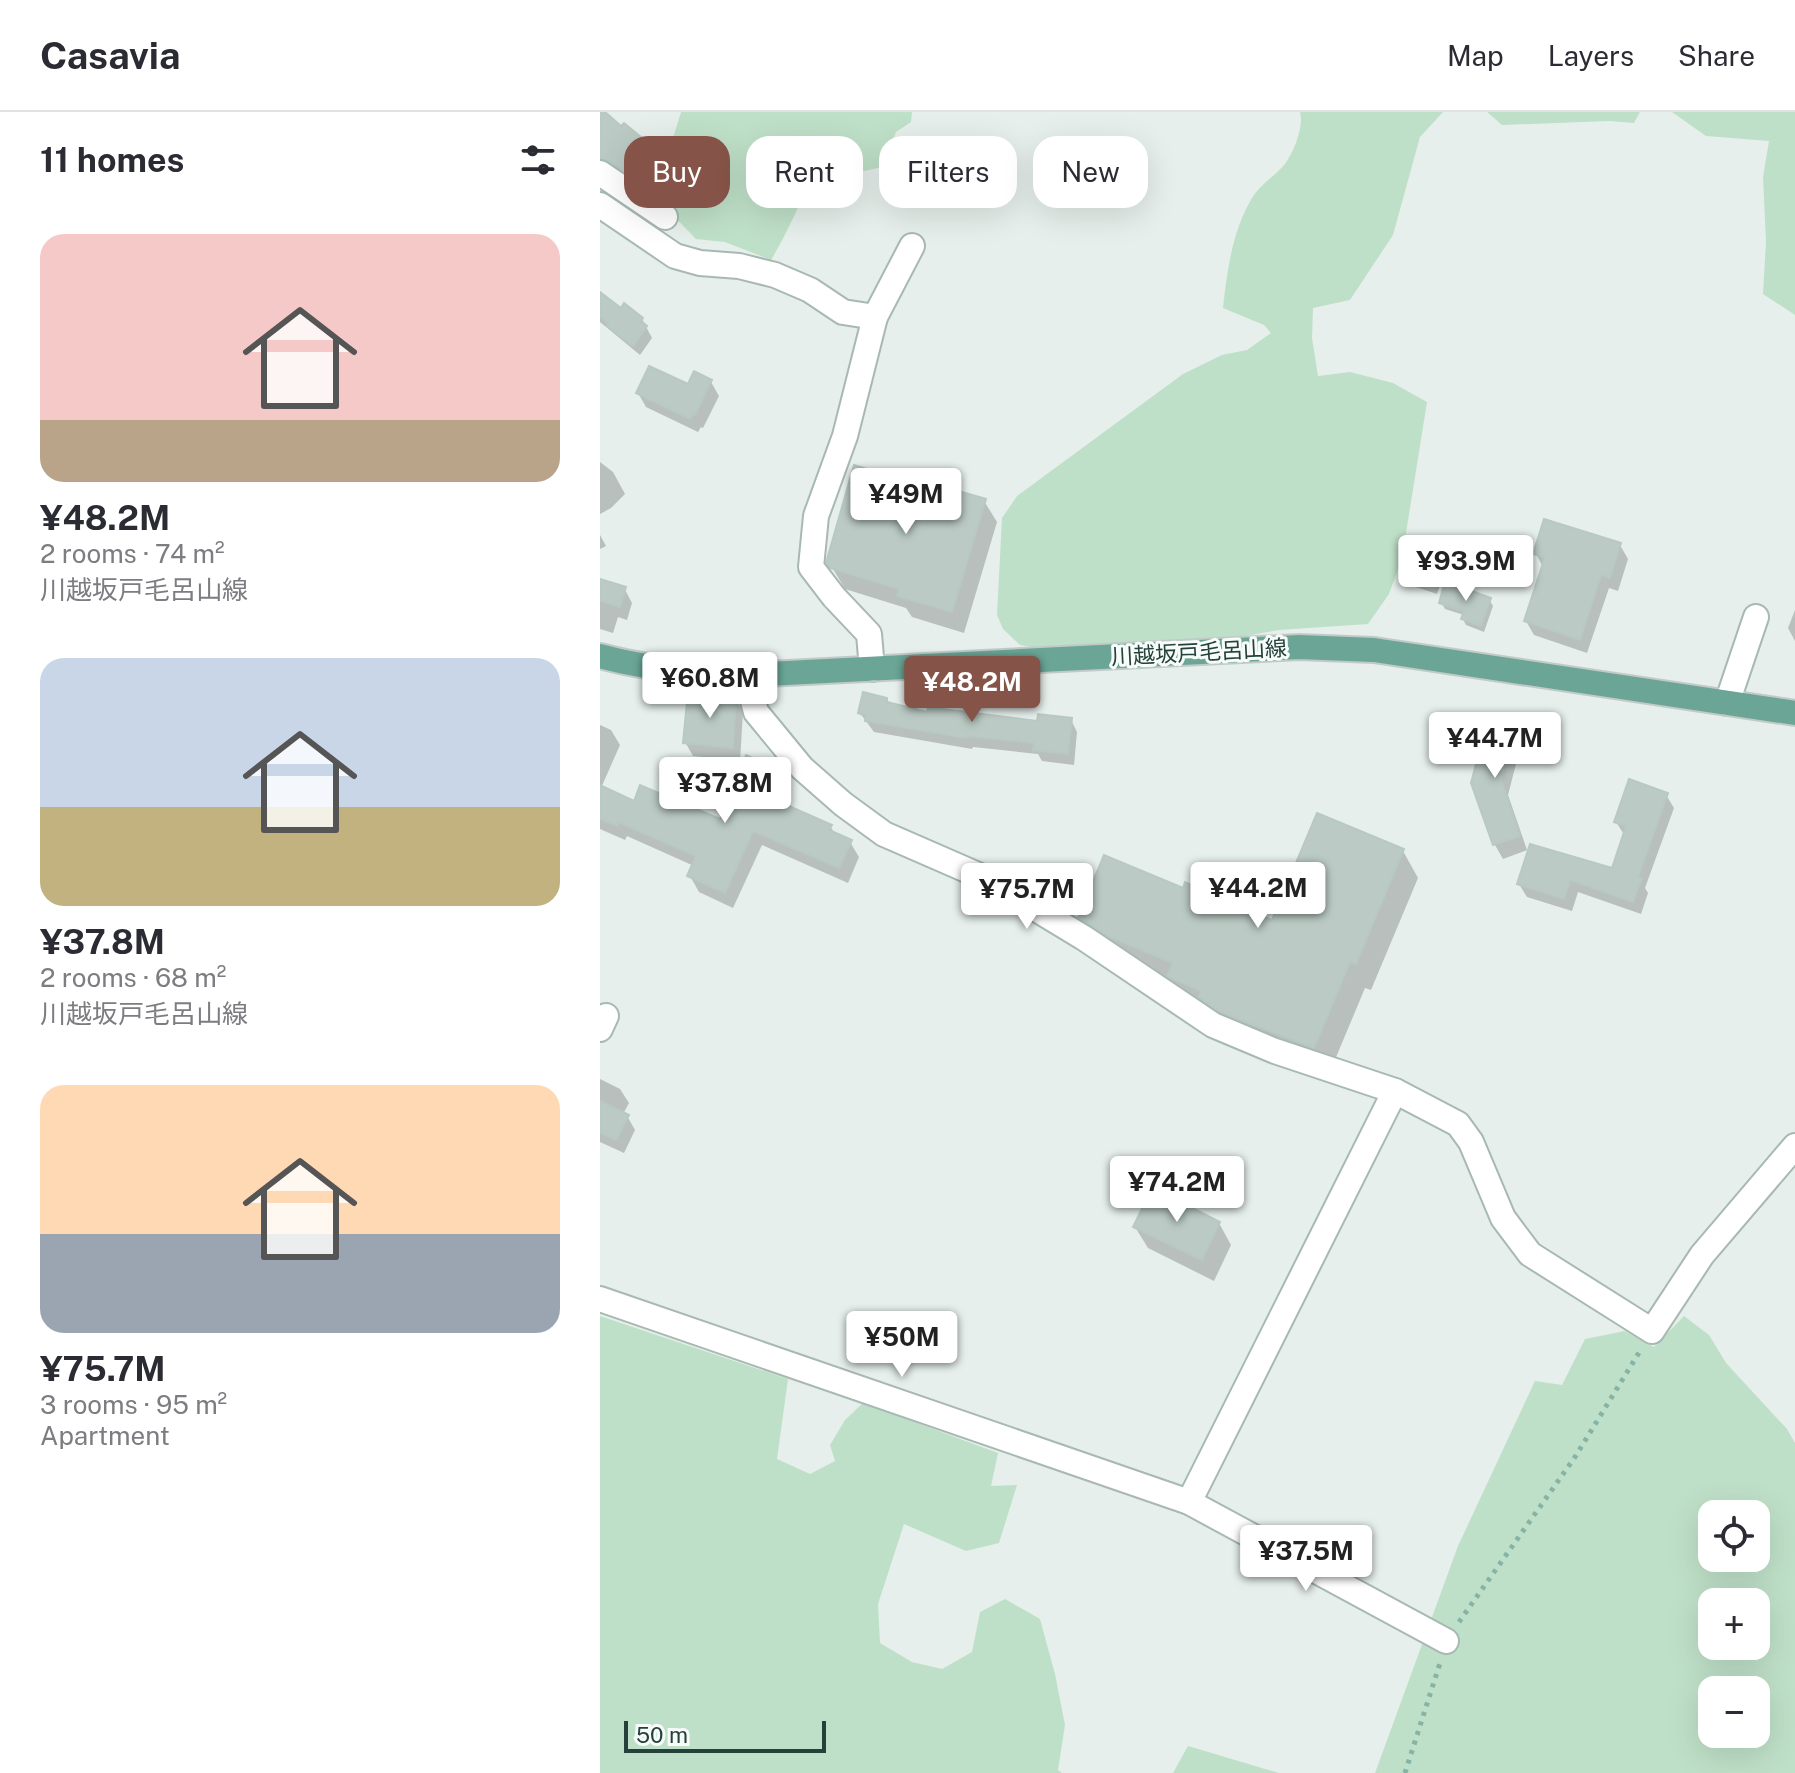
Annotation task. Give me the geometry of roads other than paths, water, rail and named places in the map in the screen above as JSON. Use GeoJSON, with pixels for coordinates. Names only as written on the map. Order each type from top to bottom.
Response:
{"type":"FeatureCollection","features":[{"type":"Feature","properties":{"kind":"main road","name":"川越坂戸毛呂山線"},"geometry":{"type":"LineString","coordinates":[[600,656],[695,673],[746,675],[1299,647],[1374,650],[1795,713]]}},
{"type":"Feature","properties":{"kind":"street"},"geometry":{"type":"LineString","coordinates":[[600,173],[665,217]]}},
{"type":"Feature","properties":{"kind":"street"},"geometry":{"type":"LineString","coordinates":[[600,205],[675,256],[775,275],[810,290],[843,312],[875,317]]}},
{"type":"Feature","properties":{"kind":"street"},"geometry":{"type":"LineString","coordinates":[[872,669],[869,634],[811,567],[816,516],[845,436],[875,317],[912,246]]}},
{"type":"Feature","properties":{"kind":"street"},"geometry":{"type":"LineString","coordinates":[[1727,703],[1756,617]]}},
{"type":"Feature","properties":{"kind":"street"},"geometry":{"type":"LineString","coordinates":[[746,675],[756,712],[802,768],[884,834],[985,878],[1084,938],[1213,1025],[1275,1051],[1395,1091],[1458,1124],[1471,1142],[1503,1218],[1530,1254],[1652,1331],[1702,1255],[1795,1146]]}},
{"type":"Feature","properties":{"kind":"street"},"geometry":{"type":"LineString","coordinates":[[1189,1502],[1395,1091]]}},
{"type":"Feature","properties":{"kind":"street"},"geometry":{"type":"LineString","coordinates":[[600,1299],[1189,1502],[1446,1641]]}}]}
